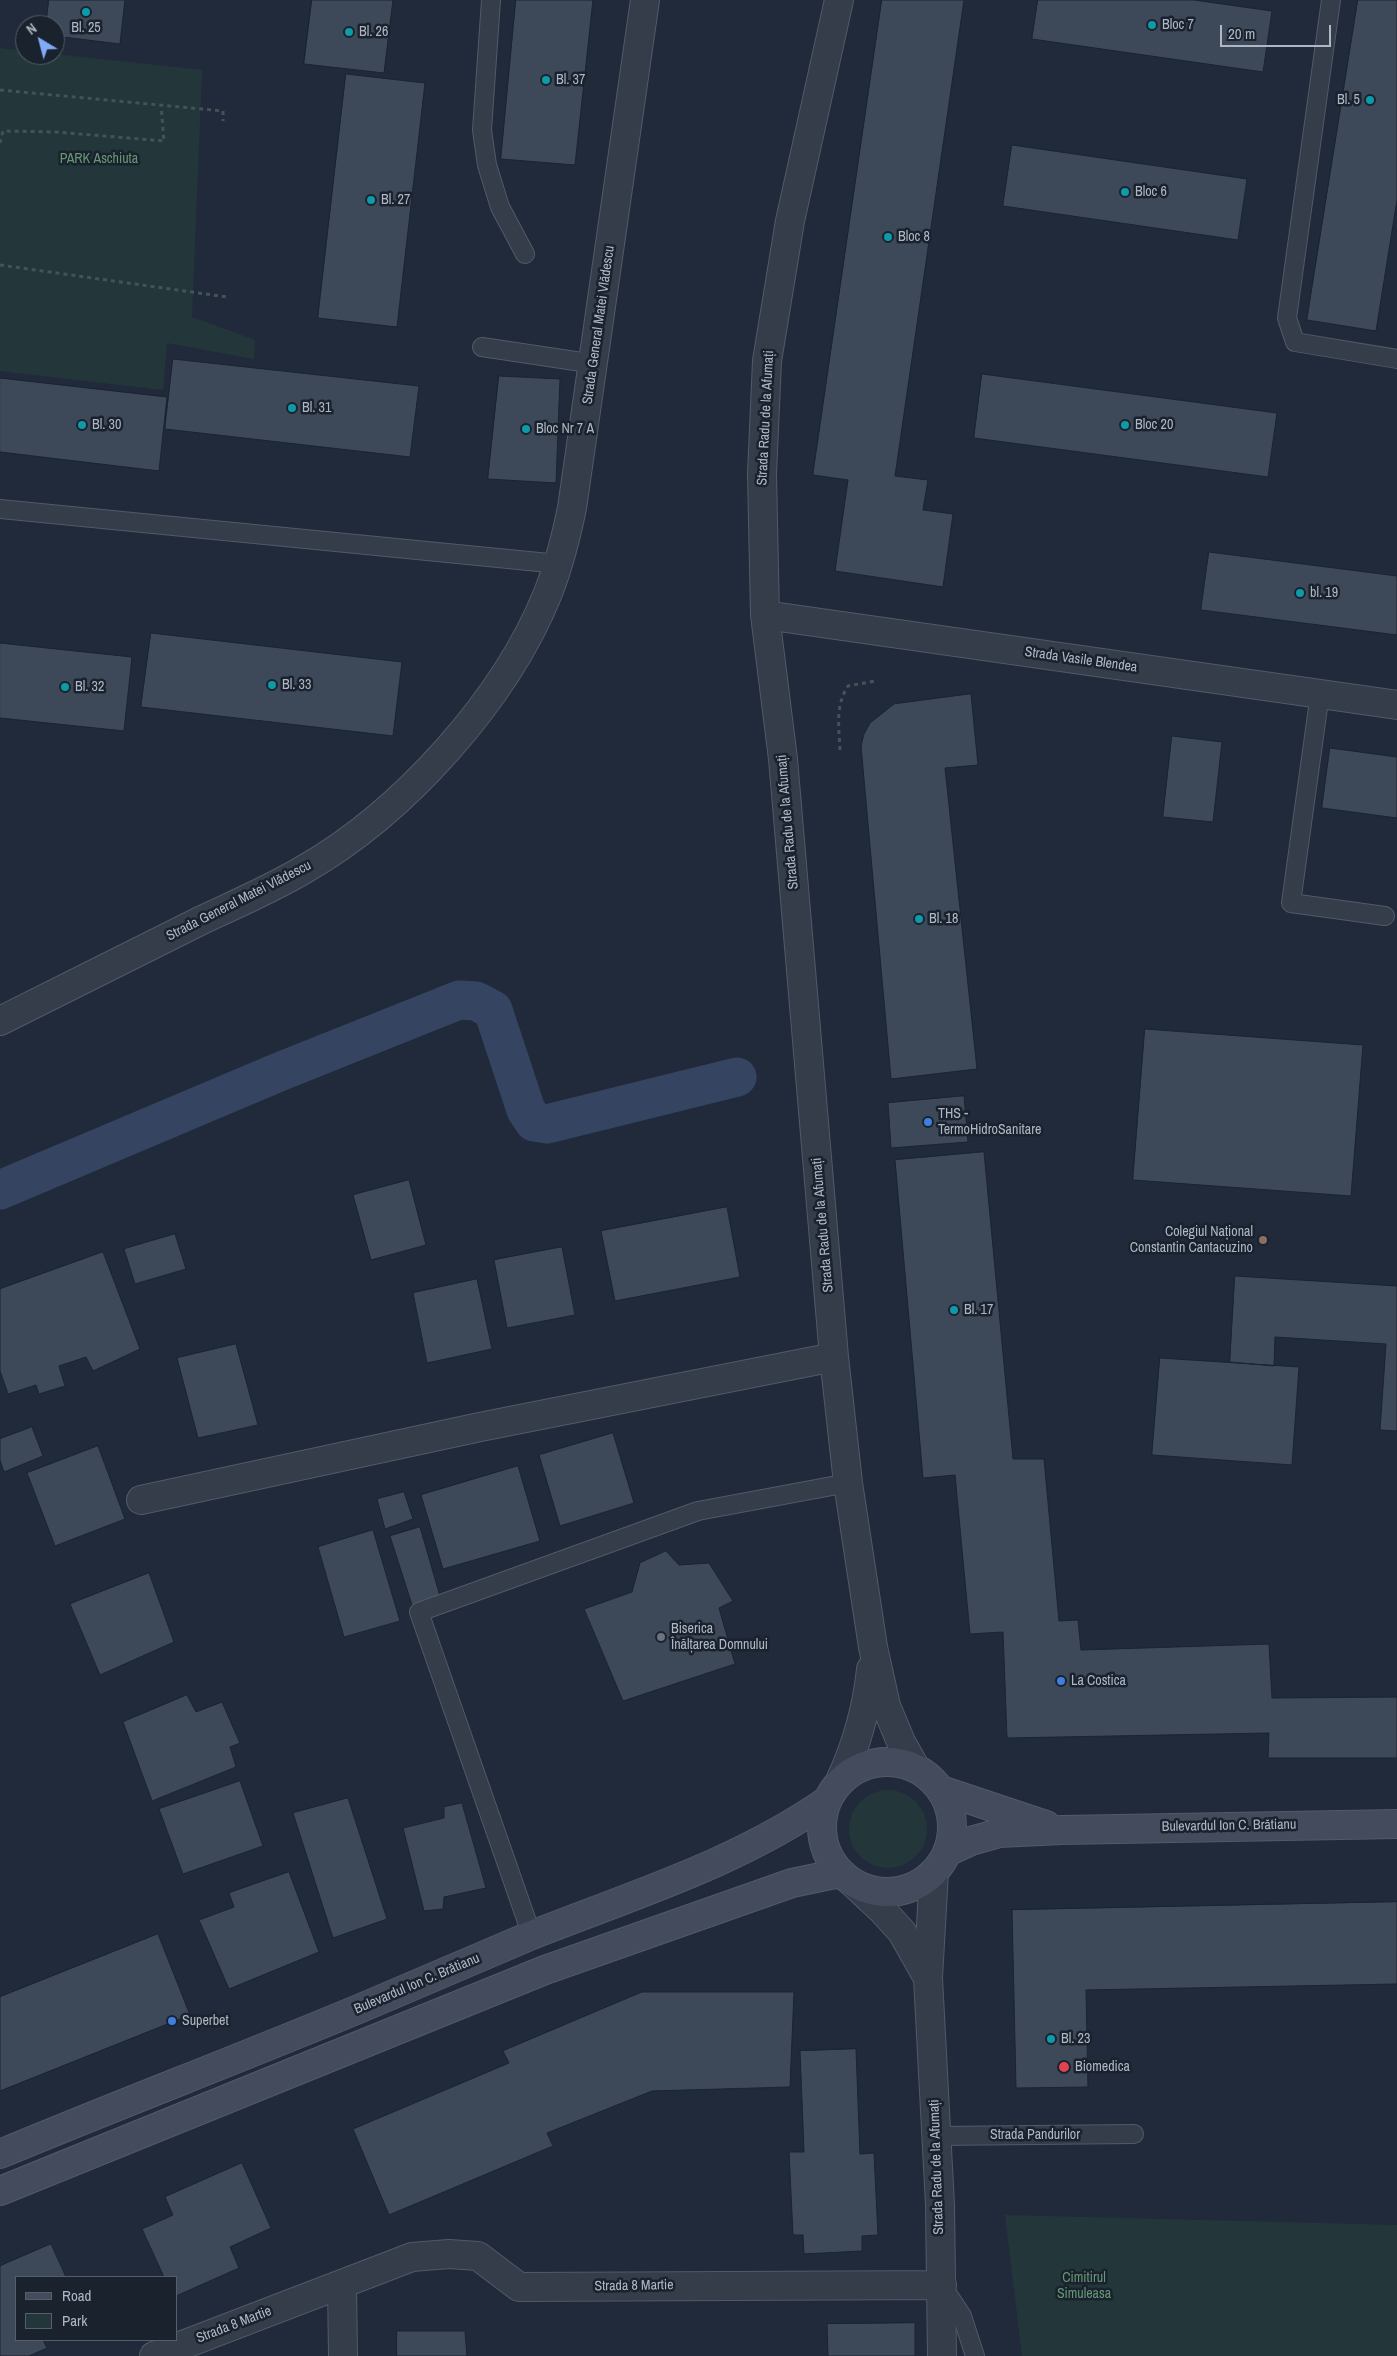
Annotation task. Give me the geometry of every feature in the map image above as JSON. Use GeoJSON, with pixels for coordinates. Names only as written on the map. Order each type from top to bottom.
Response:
{"type":"FeatureCollection","features":[{"type":"Feature","properties":{"kind":"main road"},"geometry":{"type":"LineString","coordinates":[[895,1761],[915,1767],[930,1776],[941,1790],[950,1809],[953,1831],[940,1862],[920,1883],[903,1890],[886,1892],[868,1889],[846,1877],[829,1856],[822,1838],[822,1819],[834,1791],[856,1769],[875,1762],[895,1761]]}},
{"type":"Feature","properties":{"kind":"main road","name":"Bulevardul Ion C. Brătianu"},"geometry":{"type":"LineString","coordinates":[[941,1790],[1062,1830]]}},
{"type":"Feature","properties":{"kind":"main road","name":"Bulevardul Ion C. Brătianu"},"geometry":{"type":"LineString","coordinates":[[0,2154],[744,1851],[794,1824],[834,1791]]}},
{"type":"Feature","properties":{"kind":"main road","name":"Bulevardul Ion C. Brătianu"},"geometry":{"type":"LineString","coordinates":[[940,1862],[971,1841],[999,1833],[1062,1830],[1397,1824]]}},
{"type":"Feature","properties":{"kind":"main road"},"geometry":{"type":"LineString","coordinates":[[0,2191],[545,1970],[783,1886],[846,1877]]}},
{"type":"Feature","properties":{"kind":"street","name":"Strada General Matei Vlădescu"},"geometry":{"type":"LineString","coordinates":[[0,1021],[304,870],[357,834],[412,787],[445,752],[484,704],[533,626],[558,564],[572,508],[595,364],[645,0]]}},
{"type":"Feature","properties":{"kind":"street","name":"Strada Radu de la Afumați"},"geometry":{"type":"LineString","coordinates":[[839,0],[790,221],[767,361],[762,474],[766,614],[783,759],[834,1357],[848,1483],[873,1647],[886,1706],[901,1742],[915,1767]]}},
{"type":"Feature","properties":{"kind":"street","name":"Strada Vasile Blendea"},"geometry":{"type":"LineString","coordinates":[[766,614],[1397,705]]}},
{"type":"Feature","properties":{"kind":"street"},"geometry":{"type":"LineString","coordinates":[[141,1500],[489,1425],[834,1357]]}},
{"type":"Feature","properties":{"kind":"street","name":"Strada Radu de la Afumați"},"geometry":{"type":"LineString","coordinates":[[834,1791],[853,1752],[864,1717],[868,1700],[873,1647]]}},
{"type":"Feature","properties":{"kind":"street","name":"Strada Radu de la Afumați"},"geometry":{"type":"LineString","coordinates":[[940,1862],[928,1978],[937,2136],[942,2285],[942,2356]]}},
{"type":"Feature","properties":{"kind":"street","name":"Strada Radu de la Afumați"},"geometry":{"type":"LineString","coordinates":[[846,1877],[882,1910],[902,1932],[928,1978]]}},
{"type":"Feature","properties":{"kind":"street","name":"Strada 8 Martie"},"geometry":{"type":"LineString","coordinates":[[154,2356],[412,2257],[449,2254],[478,2256],[519,2287],[942,2285]]}},
{"type":"Feature","properties":{"kind":"street"},"geometry":{"type":"LineString","coordinates":[[342,2284],[343,2356]]}},
{"type":"Feature","properties":{"kind":"lane"},"geometry":{"type":"LineString","coordinates":[[491,0],[483,138],[487,165],[500,207],[525,254]]}},
{"type":"Feature","properties":{"kind":"lane"},"geometry":{"type":"LineString","coordinates":[[1331,0],[1287,318],[1295,342],[1397,358]]}},
{"type":"Feature","properties":{"kind":"lane"},"geometry":{"type":"LineString","coordinates":[[482,346],[595,364]]}},
{"type":"Feature","properties":{"kind":"lane"},"geometry":{"type":"LineString","coordinates":[[0,509],[558,564]]}},
{"type":"Feature","properties":{"kind":"lane"},"geometry":{"type":"LineString","coordinates":[[1320,693],[1291,903],[1386,916]]}},
{"type":"Feature","properties":{"kind":"lane"},"geometry":{"type":"LineString","coordinates":[[532,1936],[420,1612],[698,1511],[848,1483]]}},
{"type":"Feature","properties":{"kind":"lane","name":"Strada Pandurilor"},"geometry":{"type":"LineString","coordinates":[[937,2136],[1134,2134]]}},
{"type":"Feature","properties":{"kind":"lane"},"geometry":{"type":"LineString","coordinates":[[942,2285],[962,2316],[970,2335],[975,2356]]}},
{"type":"Feature","properties":{"kind":"path"},"geometry":{"type":"LineString","coordinates":[[0,90],[223,111],[222,121]]}},
{"type":"Feature","properties":{"kind":"path"},"geometry":{"type":"LineString","coordinates":[[0,141],[3,131],[56,132],[164,141],[160,105]]}},
{"type":"Feature","properties":{"kind":"path"},"geometry":{"type":"LineString","coordinates":[[0,266],[227,297]]}},
{"type":"Feature","properties":{"kind":"path"},"geometry":{"type":"LineString","coordinates":[[840,750],[838,713],[840,698],[848,686],[875,681]]}},
{"type":"Feature","properties":{"kind":"green space","name":"PARK Aschiuta"},"geometry":{"type":"Polygon","coordinates":[[[0,48],[15,50],[15,65],[65,65],[65,55],[202,70],[192,317],[255,340],[254,359],[167,343],[163,390],[0,371],[0,48]]]}},
{"type":"Feature","properties":{"kind":"green space"},"geometry":{"type":"Polygon","coordinates":[[[888,1790],[903,1793],[915,1802],[924,1814],[927,1829],[924,1844],[915,1856],[903,1865],[888,1868],[873,1865],[861,1856],[852,1844],[849,1829],[852,1814],[861,1802],[873,1793],[888,1790]]]}},
{"type":"Feature","properties":{"kind":"green space","name":"Cimitirul Simuleasa"},"geometry":{"type":"Polygon","coordinates":[[[1005,2215],[1397,2225],[1397,2356],[1022,2356],[1005,2215]]]}},
{"type":"Feature","properties":{"kind":"building","name":"Bl. 25"},"geometry":{"type":"Polygon","coordinates":[[[49,0],[125,0],[120,44],[65,37],[65,15],[47,15],[49,0]]]}},
{"type":"Feature","properties":{"kind":"building","name":"Bl. 26"},"geometry":{"type":"Polygon","coordinates":[[[312,0],[393,0],[384,73],[304,64],[312,0]]]}},
{"type":"Feature","properties":{"kind":"building","name":"Bl. 37"},"geometry":{"type":"Polygon","coordinates":[[[516,0],[593,0],[575,165],[501,159],[516,0]]]}},
{"type":"Feature","properties":{"kind":"building","name":"Bloc 8"},"geometry":{"type":"Polygon","coordinates":[[[882,0],[964,0],[895,476],[928,480],[923,510],[953,514],[943,587],[835,571],[848,480],[813,475],[882,0]]]}},
{"type":"Feature","properties":{"kind":"building","name":"Bloc 7"},"geometry":{"type":"Polygon","coordinates":[[[1038,0],[1194,0],[1272,11],[1263,72],[1032,39],[1038,0]]]}},
{"type":"Feature","properties":{"kind":"building","name":"Bl. 5"},"geometry":{"type":"Polygon","coordinates":[[[1358,0],[1397,0],[1397,200],[1376,331],[1307,320],[1358,0]]]}},
{"type":"Feature","properties":{"kind":"building","name":"Bl. 27"},"geometry":{"type":"Polygon","coordinates":[[[346,74],[425,83],[397,327],[318,318],[346,74]]]}},
{"type":"Feature","properties":{"kind":"building","name":"Bloc 6"},"geometry":{"type":"Polygon","coordinates":[[[1012,145],[1247,179],[1238,240],[1003,206],[1012,145]]]}},
{"type":"Feature","properties":{"kind":"building","name":"Bl. 31"},"geometry":{"type":"Polygon","coordinates":[[[173,359],[419,386],[410,457],[165,429],[173,359]]]}},
{"type":"Feature","properties":{"kind":"building","name":"Bloc 20"},"geometry":{"type":"Polygon","coordinates":[[[982,374],[1277,413],[1268,477],[974,438],[982,374]]]}},
{"type":"Feature","properties":{"kind":"building","name":"Bloc Nr 7 A"},"geometry":{"type":"Polygon","coordinates":[[[499,376],[560,379],[556,483],[488,479],[499,376]]]}},
{"type":"Feature","properties":{"kind":"building","name":"Bl. 30"},"geometry":{"type":"Polygon","coordinates":[[[0,378],[167,397],[159,471],[0,452],[0,378]]]}},
{"type":"Feature","properties":{"kind":"building","name":"bl. 19"},"geometry":{"type":"Polygon","coordinates":[[[1209,552],[1397,576],[1397,635],[1201,610],[1209,552]]]}},
{"type":"Feature","properties":{"kind":"building","name":"Bl. 33"},"geometry":{"type":"Polygon","coordinates":[[[151,633],[402,662],[393,736],[141,707],[151,633]]]}},
{"type":"Feature","properties":{"kind":"building","name":"Bl. 32"},"geometry":{"type":"Polygon","coordinates":[[[0,643],[132,657],[124,731],[0,718],[0,643]]]}},
{"type":"Feature","properties":{"kind":"building","name":"Bl. 18"},"geometry":{"type":"Polygon","coordinates":[[[971,694],[978,765],[945,768],[977,1069],[891,1079],[861,746],[864,734],[870,723],[894,704],[971,694]]]}},
{"type":"Feature","properties":{"kind":"building"},"geometry":{"type":"Polygon","coordinates":[[[1172,736],[1222,742],[1213,822],[1163,817],[1172,736]]]}},
{"type":"Feature","properties":{"kind":"building"},"geometry":{"type":"Polygon","coordinates":[[[1330,748],[1397,757],[1397,818],[1322,808],[1330,748]]]}},
{"type":"Feature","properties":{"kind":"building"},"geometry":{"type":"Polygon","coordinates":[[[1145,1029],[1363,1045],[1351,1196],[1133,1180],[1145,1029]]]}},
{"type":"Feature","properties":{"kind":"building","name":"THS - TermoHidroSanitare"},"geometry":{"type":"Polygon","coordinates":[[[964,1096],[968,1142],[891,1148],[888,1103],[964,1096]]]}},
{"type":"Feature","properties":{"kind":"building","name":"Bl. 17"},"geometry":{"type":"Polygon","coordinates":[[[984,1152],[1013,1459],[1044,1459],[1059,1621],[1078,1620],[1081,1650],[1269,1644],[1272,1698],[1397,1697],[1397,1758],[1268,1758],[1269,1733],[1007,1738],[1003,1632],[970,1634],[955,1475],[923,1478],[895,1160],[984,1152]]]}},
{"type":"Feature","properties":{"kind":"building"},"geometry":{"type":"Polygon","coordinates":[[[409,1180],[426,1245],[371,1260],[353,1195],[409,1180]]]}},
{"type":"Feature","properties":{"kind":"building"},"geometry":{"type":"Polygon","coordinates":[[[727,1207],[740,1277],[615,1301],[601,1231],[727,1207]]]}},
{"type":"Feature","properties":{"kind":"building"},"geometry":{"type":"Polygon","coordinates":[[[175,1234],[186,1269],[135,1284],[124,1249],[175,1234]]]}},
{"type":"Feature","properties":{"kind":"building"},"geometry":{"type":"Polygon","coordinates":[[[562,1247],[575,1315],[507,1328],[494,1260],[562,1247]]]}},
{"type":"Feature","properties":{"kind":"building"},"geometry":{"type":"Polygon","coordinates":[[[103,1252],[140,1349],[93,1371],[86,1357],[59,1366],[65,1386],[39,1394],[36,1385],[8,1394],[0,1371],[0,1289],[103,1252]]]}},
{"type":"Feature","properties":{"kind":"building"},"geometry":{"type":"Polygon","coordinates":[[[1235,1276],[1397,1286],[1397,1431],[1380,1430],[1386,1344],[1275,1337],[1274,1366],[1230,1362],[1235,1276]]]}},
{"type":"Feature","properties":{"kind":"building"},"geometry":{"type":"Polygon","coordinates":[[[477,1279],[492,1349],[427,1363],[413,1293],[477,1279]]]}},
{"type":"Feature","properties":{"kind":"building"},"geometry":{"type":"Polygon","coordinates":[[[236,1344],[258,1425],[198,1438],[177,1358],[236,1344]]]}},
{"type":"Feature","properties":{"kind":"building"},"geometry":{"type":"Polygon","coordinates":[[[1160,1358],[1299,1367],[1292,1465],[1152,1455],[1160,1358]]]}},
{"type":"Feature","properties":{"kind":"building"},"geometry":{"type":"Polygon","coordinates":[[[32,1427],[43,1456],[4,1472],[0,1460],[0,1439],[32,1427]]]}},
{"type":"Feature","properties":{"kind":"building"},"geometry":{"type":"Polygon","coordinates":[[[613,1433],[634,1503],[560,1526],[539,1455],[613,1433]]]}},
{"type":"Feature","properties":{"kind":"building"},"geometry":{"type":"Polygon","coordinates":[[[98,1446],[125,1519],[55,1546],[27,1473],[98,1446]]]}},
{"type":"Feature","properties":{"kind":"building"},"geometry":{"type":"Polygon","coordinates":[[[518,1466],[540,1541],[443,1569],[421,1495],[518,1466]]]}},
{"type":"Feature","properties":{"kind":"building"},"geometry":{"type":"Polygon","coordinates":[[[404,1492],[413,1519],[385,1529],[377,1499],[404,1492]]]}},
{"type":"Feature","properties":{"kind":"building"},"geometry":{"type":"Polygon","coordinates":[[[420,1527],[440,1596],[412,1605],[390,1536],[420,1527]]]}},
{"type":"Feature","properties":{"kind":"building"},"geometry":{"type":"Polygon","coordinates":[[[373,1530],[400,1621],[344,1637],[318,1547],[373,1530]]]}},
{"type":"Feature","properties":{"kind":"building","name":"Biserica Înălțarea Domnului"},"geometry":{"type":"Polygon","coordinates":[[[666,1551],[679,1565],[709,1563],[733,1601],[719,1608],[735,1664],[623,1701],[584,1609],[632,1592],[640,1563],[666,1551]]]}},
{"type":"Feature","properties":{"kind":"building"},"geometry":{"type":"Polygon","coordinates":[[[149,1573],[174,1642],[100,1675],[70,1604],[149,1573]]]}},
{"type":"Feature","properties":{"kind":"building"},"geometry":{"type":"Polygon","coordinates":[[[187,1695],[196,1712],[222,1702],[240,1743],[230,1747],[236,1767],[152,1801],[123,1722],[187,1695]]]}},
{"type":"Feature","properties":{"kind":"building"},"geometry":{"type":"Polygon","coordinates":[[[240,1781],[263,1846],[183,1874],[159,1809],[240,1781]]]}},
{"type":"Feature","properties":{"kind":"building"},"geometry":{"type":"Polygon","coordinates":[[[348,1798],[387,1919],[333,1938],[293,1813],[348,1798]]]}},
{"type":"Feature","properties":{"kind":"building"},"geometry":{"type":"Polygon","coordinates":[[[462,1803],[486,1888],[444,1897],[443,1909],[424,1911],[403,1828],[444,1818],[444,1807],[462,1803]]]}},
{"type":"Feature","properties":{"kind":"building"},"geometry":{"type":"Polygon","coordinates":[[[289,1872],[319,1952],[229,1989],[199,1920],[234,1907],[229,1893],[289,1872]]]}},
{"type":"Feature","properties":{"kind":"building","name":"Bl. 23"},"geometry":{"type":"Polygon","coordinates":[[[1397,1902],[1397,1984],[1086,1990],[1088,2087],[1016,2088],[1012,1910],[1397,1902]]]}},
{"type":"Feature","properties":{"kind":"building"},"geometry":{"type":"Polygon","coordinates":[[[158,1934],[190,2015],[0,2091],[0,1997],[158,1934]]]}},
{"type":"Feature","properties":{"kind":"building"},"geometry":{"type":"Polygon","coordinates":[[[642,1992],[794,1992],[790,2087],[652,2091],[547,2133],[553,2146],[389,2215],[353,2129],[509,2063],[503,2051],[642,1992]]]}},
{"type":"Feature","properties":{"kind":"building"},"geometry":{"type":"Polygon","coordinates":[[[856,2049],[860,2154],[874,2153],[878,2235],[862,2236],[862,2251],[804,2254],[803,2235],[793,2235],[789,2152],[804,2152],[800,2051],[856,2049]]]}},
{"type":"Feature","properties":{"kind":"building"},"geometry":{"type":"Polygon","coordinates":[[[242,2163],[271,2228],[230,2247],[239,2268],[178,2295],[178,2276],[164,2276],[142,2229],[173,2215],[165,2197],[242,2163]]]}},
{"type":"Feature","properties":{"kind":"building"},"geometry":{"type":"Polygon","coordinates":[[[51,2244],[66,2276],[15,2276],[15,2341],[44,2341],[47,2348],[29,2356],[0,2356],[0,2266],[51,2244]]]}},
{"type":"Feature","properties":{"kind":"building"},"geometry":{"type":"Polygon","coordinates":[[[915,2323],[915,2356],[828,2356],[827,2324],[915,2323]]]}},
{"type":"Feature","properties":{"kind":"building"},"geometry":{"type":"Polygon","coordinates":[[[397,2331],[465,2331],[467,2356],[397,2356],[397,2331]]]}},
{"type":"Feature","properties":{"kind":"waterway"},"geometry":{"type":"LineString","coordinates":[[0,1190],[279,1072],[459,1000],[476,1001],[493,1010],[526,1110],[534,1122],[547,1124],[737,1077]]}},
{"type":"Feature","properties":{"kind":"place","name":"Bl. 25"},"geometry":{"type":"Point","coordinates":[86,12]}},
{"type":"Feature","properties":{"kind":"place","name":"Bloc 7"},"geometry":{"type":"Point","coordinates":[1152,25]}},
{"type":"Feature","properties":{"kind":"place","name":"Bl. 26"},"geometry":{"type":"Point","coordinates":[349,32]}},
{"type":"Feature","properties":{"kind":"place","name":"Bl. 37"},"geometry":{"type":"Point","coordinates":[546,80]}},
{"type":"Feature","properties":{"kind":"place","name":"Bl. 5"},"geometry":{"type":"Point","coordinates":[1370,100]}},
{"type":"Feature","properties":{"kind":"place","name":"Bloc 6"},"geometry":{"type":"Point","coordinates":[1125,192]}},
{"type":"Feature","properties":{"kind":"place","name":"Bl. 27"},"geometry":{"type":"Point","coordinates":[371,200]}},
{"type":"Feature","properties":{"kind":"place","name":"Bloc 8"},"geometry":{"type":"Point","coordinates":[888,237]}},
{"type":"Feature","properties":{"kind":"place","name":"Bl. 31"},"geometry":{"type":"Point","coordinates":[292,408]}},
{"type":"Feature","properties":{"kind":"place","name":"Bl. 30"},"geometry":{"type":"Point","coordinates":[82,425]}},
{"type":"Feature","properties":{"kind":"place","name":"Bloc 20"},"geometry":{"type":"Point","coordinates":[1125,425]}},
{"type":"Feature","properties":{"kind":"place","name":"Bloc Nr 7 A"},"geometry":{"type":"Point","coordinates":[526,429]}},
{"type":"Feature","properties":{"kind":"place","name":"bl. 19"},"geometry":{"type":"Point","coordinates":[1300,593]}},
{"type":"Feature","properties":{"kind":"place","name":"Bl. 33"},"geometry":{"type":"Point","coordinates":[272,685]}},
{"type":"Feature","properties":{"kind":"place","name":"Bl. 32"},"geometry":{"type":"Point","coordinates":[65,687]}},
{"type":"Feature","properties":{"kind":"place","name":"Bl. 18"},"geometry":{"type":"Point","coordinates":[919,919]}},
{"type":"Feature","properties":{"kind":"place","name":"THS - TermoHidroSanitare"},"geometry":{"type":"Point","coordinates":[928,1122]}},
{"type":"Feature","properties":{"kind":"place","name":"Colegiul Național Constantin Cantacuzino"},"geometry":{"type":"Point","coordinates":[1263,1240]}},
{"type":"Feature","properties":{"kind":"place","name":"Bl. 17"},"geometry":{"type":"Point","coordinates":[954,1310]}},
{"type":"Feature","properties":{"kind":"place","name":"Biserica Înălțarea Domnului"},"geometry":{"type":"Point","coordinates":[661,1637]}},
{"type":"Feature","properties":{"kind":"place","name":"La Costica"},"geometry":{"type":"Point","coordinates":[1061,1681]}},
{"type":"Feature","properties":{"kind":"place","name":"Superbet"},"geometry":{"type":"Point","coordinates":[172,2021]}},
{"type":"Feature","properties":{"kind":"place","name":"Bl. 23"},"geometry":{"type":"Point","coordinates":[1051,2039]}},
{"type":"Feature","properties":{"kind":"place","name":"Biomedica"},"geometry":{"type":"Point","coordinates":[1064,2067]}}]}
